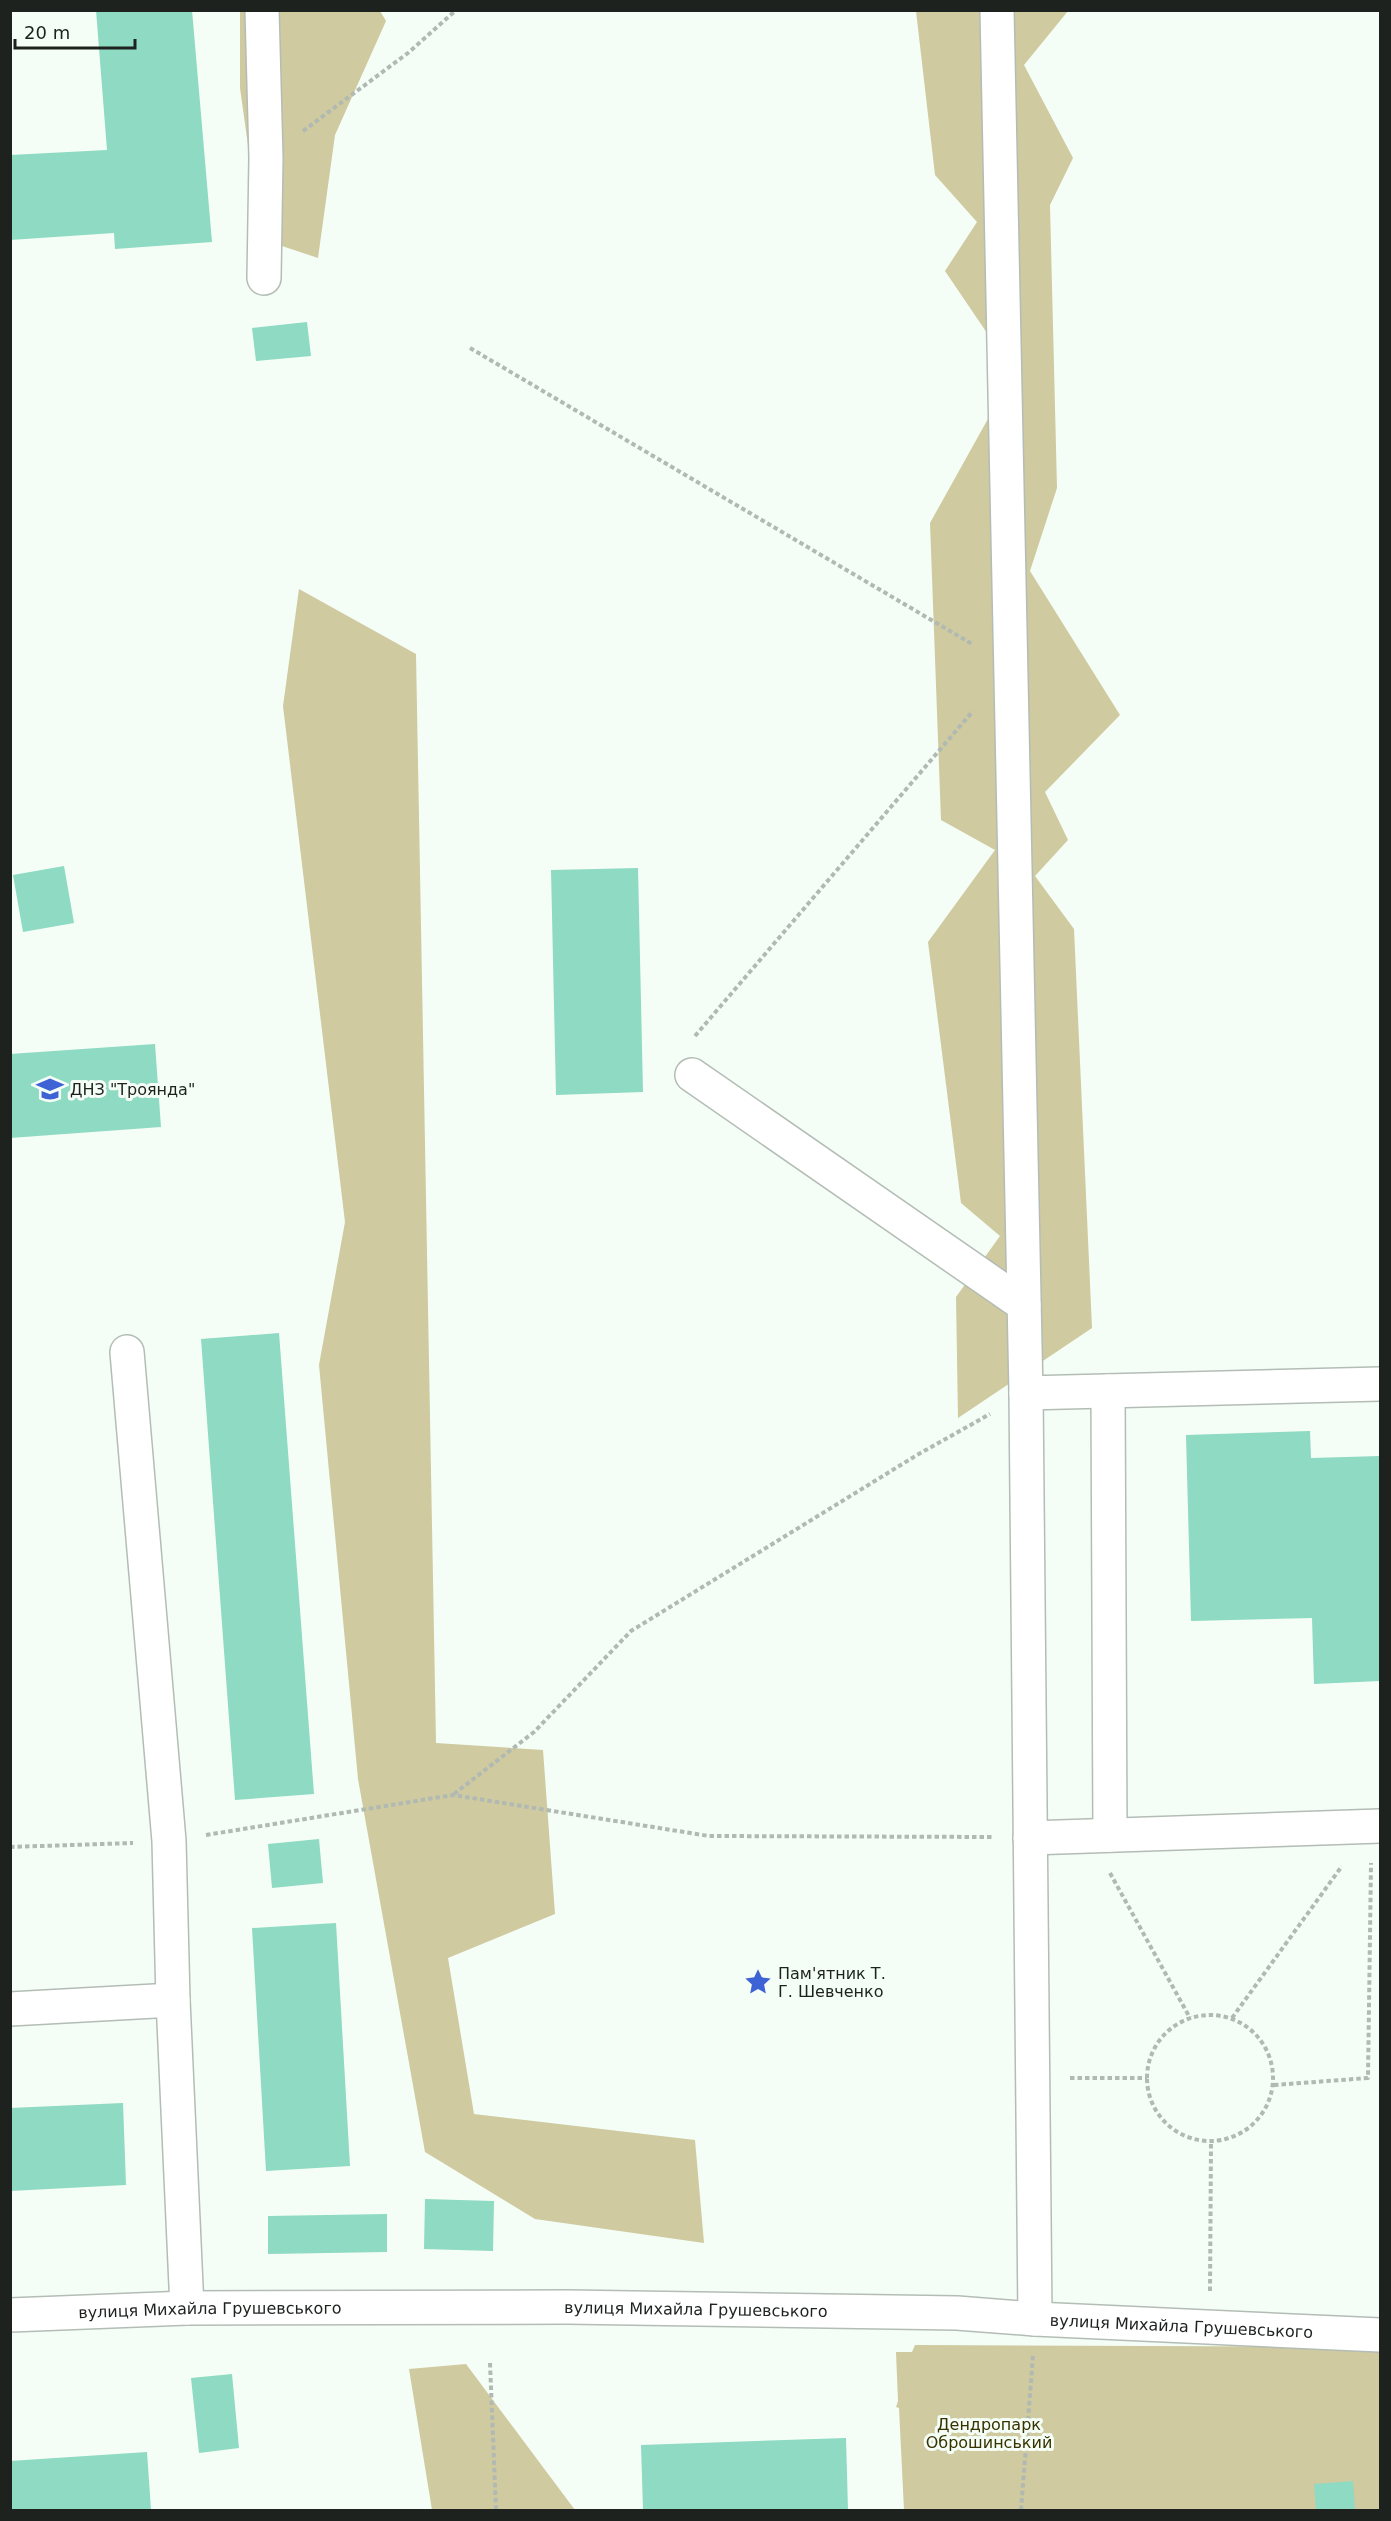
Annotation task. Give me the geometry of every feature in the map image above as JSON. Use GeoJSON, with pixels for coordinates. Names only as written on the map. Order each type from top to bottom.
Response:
{"type":"FeatureCollection","features":[{"type":"Feature","properties":{"kind":"street"},"geometry":{"type":"LineString","coordinates":[[262,10],[266,158],[264,278]]}},
{"type":"Feature","properties":{"kind":"street"},"geometry":{"type":"LineString","coordinates":[[997,10],[1026,1394],[1035,2319]]}},
{"type":"Feature","properties":{"kind":"street"},"geometry":{"type":"LineString","coordinates":[[692,1075],[1024,1305]]}},
{"type":"Feature","properties":{"kind":"street"},"geometry":{"type":"LineString","coordinates":[[127,1352],[169,1841],[173,2000],[187,2308]]}},
{"type":"Feature","properties":{"kind":"street"},"geometry":{"type":"LineString","coordinates":[[1026,1394],[1380,1384]]}},
{"type":"Feature","properties":{"kind":"street"},"geometry":{"type":"LineString","coordinates":[[1100,1835],[1108,1391]]}},
{"type":"Feature","properties":{"kind":"street"},"geometry":{"type":"LineString","coordinates":[[1030,1838],[1376,1826]]}},
{"type":"Feature","properties":{"kind":"street"},"geometry":{"type":"LineString","coordinates":[[10,2009],[173,2000]]}},
{"type":"Feature","properties":{"kind":"street","name":"вулиця Михайла Грушевського"},"geometry":{"type":"LineString","coordinates":[[10,2315],[187,2308],[590,2307],[957,2313],[1035,2319],[1380,2335]]}},
{"type":"Feature","properties":{"kind":"path"},"geometry":{"type":"LineString","coordinates":[[266,158],[408,53],[456,10]]}},
{"type":"Feature","properties":{"kind":"path"},"geometry":{"type":"LineString","coordinates":[[470,348],[1011,667],[695,1036]]}},
{"type":"Feature","properties":{"kind":"path"},"geometry":{"type":"LineString","coordinates":[[453,1795],[534,1732],[631,1631],[917,1455],[1026,1394]]}},
{"type":"Feature","properties":{"kind":"path"},"geometry":{"type":"LineString","coordinates":[[10,1847],[169,1841],[453,1795],[709,1836],[1030,1838]]}},
{"type":"Feature","properties":{"kind":"path"},"geometry":{"type":"LineString","coordinates":[[1232,2018],[1376,1826]]}},
{"type":"Feature","properties":{"kind":"path"},"geometry":{"type":"LineString","coordinates":[[1274,2085],[1368,2078],[1376,1826]]}},
{"type":"Feature","properties":{"kind":"path"},"geometry":{"type":"LineString","coordinates":[[1100,1835],[1190,2018]]}},
{"type":"Feature","properties":{"kind":"path"},"geometry":{"type":"LineString","coordinates":[[1211,2015],[1232,2018],[1251,2028],[1265,2044],[1272,2064],[1274,2085],[1269,2103],[1259,2119],[1245,2130],[1229,2138],[1211,2142],[1192,2138],[1173,2130],[1159,2116],[1150,2098],[1147,2078],[1150,2059],[1158,2041],[1172,2027],[1190,2018],[1211,2015]]}},
{"type":"Feature","properties":{"kind":"path"},"geometry":{"type":"LineString","coordinates":[[1033,2077],[1147,2078]]}},
{"type":"Feature","properties":{"kind":"path"},"geometry":{"type":"LineString","coordinates":[[1209,2327],[1211,2142]]}},
{"type":"Feature","properties":{"kind":"path"},"geometry":{"type":"LineString","coordinates":[[1021,2511],[1035,2319]]}},
{"type":"Feature","properties":{"kind":"path"},"geometry":{"type":"LineString","coordinates":[[490,2362],[496,2511]]}},
{"type":"Feature","properties":{"kind":"green space"},"geometry":{"type":"Polygon","coordinates":[[[240,11],[380,11],[386,21],[335,135],[318,258],[261,239],[240,88],[240,11]]]}},
{"type":"Feature","properties":{"kind":"green space"},"geometry":{"type":"Polygon","coordinates":[[[916,11],[1068,11],[1024,65],[1073,158],[1050,205],[1057,488],[1030,571],[1120,715],[1045,792],[1068,840],[1035,876],[1074,929],[1092,1328],[958,1418],[956,1297],[1000,1236],[961,1203],[928,942],[995,850],[941,820],[930,523],[989,417],[987,333],[945,271],[977,222],[935,175],[916,11]]]}},
{"type":"Feature","properties":{"kind":"green space"},"geometry":{"type":"Polygon","coordinates":[[[299,589],[416,654],[436,1743],[543,1750],[555,1914],[448,1958],[474,2114],[695,2140],[704,2243],[535,2219],[425,2152],[358,1779],[319,1365],[345,1222],[283,706],[299,589]]]}},
{"type":"Feature","properties":{"kind":"green space","name":"Дендропарк Оброшинський"},"geometry":{"type":"Polygon","coordinates":[[[915,2345],[1380,2347],[1380,2510],[904,2510],[899,2408],[896,2407],[898,2401],[896,2352],[912,2352],[915,2345]]]}},
{"type":"Feature","properties":{"kind":"green space"},"geometry":{"type":"Polygon","coordinates":[[[466,2364],[575,2510],[432,2510],[409,2369],[466,2364]]]}},
{"type":"Feature","properties":{"kind":"building"},"geometry":{"type":"Polygon","coordinates":[[[96,10],[192,10],[212,242],[115,249],[114,233],[10,240],[10,155],[107,150],[96,10]]]}},
{"type":"Feature","properties":{"kind":"building"},"geometry":{"type":"Polygon","coordinates":[[[307,322],[311,356],[256,361],[252,328],[307,322]]]}},
{"type":"Feature","properties":{"kind":"building"},"geometry":{"type":"Polygon","coordinates":[[[64,866],[74,923],[23,932],[13,875],[64,866]]]}},
{"type":"Feature","properties":{"kind":"building"},"geometry":{"type":"Polygon","coordinates":[[[638,868],[643,1092],[556,1095],[551,870],[638,868]]]}},
{"type":"Feature","properties":{"kind":"building"},"geometry":{"type":"Polygon","coordinates":[[[155,1044],[161,1127],[10,1138],[10,1054],[155,1044]]]}},
{"type":"Feature","properties":{"kind":"building"},"geometry":{"type":"Polygon","coordinates":[[[279,1333],[314,1794],[235,1800],[201,1339],[279,1333]]]}},
{"type":"Feature","properties":{"kind":"building"},"geometry":{"type":"Polygon","coordinates":[[[1310,1431],[1311,1458],[1380,1456],[1380,1681],[1314,1684],[1312,1618],[1191,1621],[1186,1435],[1310,1431]]]}},
{"type":"Feature","properties":{"kind":"building"},"geometry":{"type":"Polygon","coordinates":[[[319,1839],[323,1883],[272,1888],[268,1844],[319,1839]]]}},
{"type":"Feature","properties":{"kind":"building"},"geometry":{"type":"Polygon","coordinates":[[[336,1923],[350,2166],[266,2171],[252,1928],[336,1923]]]}},
{"type":"Feature","properties":{"kind":"building"},"geometry":{"type":"Polygon","coordinates":[[[123,2103],[126,2185],[10,2191],[10,2108],[123,2103]]]}},
{"type":"Feature","properties":{"kind":"building"},"geometry":{"type":"Polygon","coordinates":[[[425,2199],[494,2201],[493,2251],[424,2249],[425,2199]]]}},
{"type":"Feature","properties":{"kind":"building"},"geometry":{"type":"Polygon","coordinates":[[[387,2214],[387,2252],[268,2254],[268,2216],[387,2214]]]}},
{"type":"Feature","properties":{"kind":"building"},"geometry":{"type":"Polygon","coordinates":[[[232,2374],[239,2448],[199,2453],[191,2378],[232,2374]]]}},
{"type":"Feature","properties":{"kind":"building"},"geometry":{"type":"Polygon","coordinates":[[[846,2438],[848,2510],[643,2510],[641,2445],[846,2438]]]}},
{"type":"Feature","properties":{"kind":"building"},"geometry":{"type":"Polygon","coordinates":[[[147,2452],[151,2510],[10,2510],[10,2461],[147,2452]]]}},
{"type":"Feature","properties":{"kind":"building"},"geometry":{"type":"Polygon","coordinates":[[[1353,2481],[1355,2510],[1316,2510],[1314,2484],[1353,2481]]]}},
{"type":"Feature","properties":{"kind":"place","name":"ДНЗ \"Троянда\""},"geometry":{"type":"Point","coordinates":[50,1089]}},
{"type":"Feature","properties":{"kind":"place","name":"Пам'ятник Т. Г. Шевченко"},"geometry":{"type":"Point","coordinates":[758,1982]}}]}
